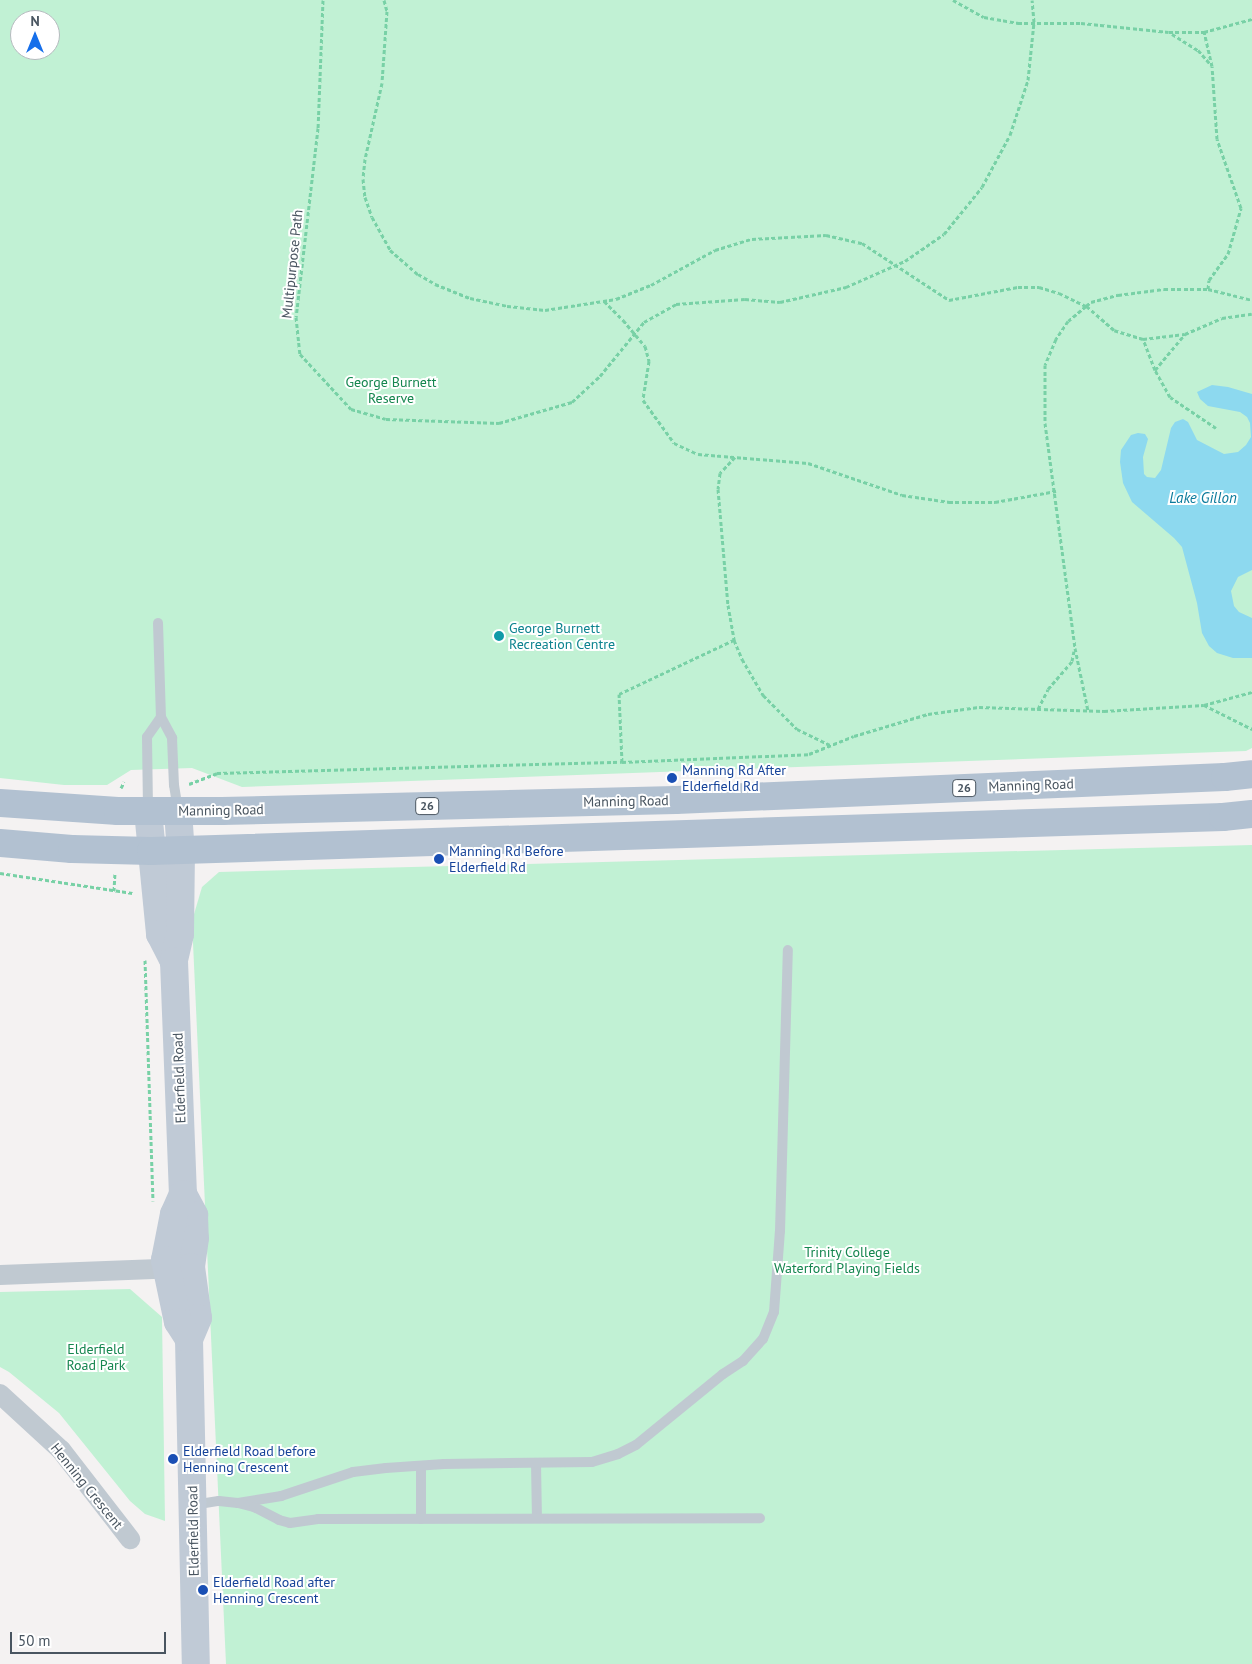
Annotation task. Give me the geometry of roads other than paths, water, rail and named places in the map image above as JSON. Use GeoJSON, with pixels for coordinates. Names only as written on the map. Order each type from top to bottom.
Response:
{"type":"FeatureCollection","features":[{"type":"Feature","properties":{"kind":"main road","name":"Manning Road"},"geometry":{"type":"LineString","coordinates":[[0,803],[178,811],[676,800],[1225,777],[1252,774]]}},
{"type":"Feature","properties":{"kind":"main road"},"geometry":{"type":"LineString","coordinates":[[0,843],[72,849],[151,851],[1214,818],[1252,814]]}},
{"type":"Feature","properties":{"kind":"street","name":"Elderfield Road"},"geometry":{"type":"LineString","coordinates":[[148,811],[160,934],[174,962]]}},
{"type":"Feature","properties":{"kind":"street","name":"Elderfield Road"},"geometry":{"type":"LineString","coordinates":[[178,811],[181,850],[180,934],[174,962],[183,1194],[194,1215],[195,1238],[179,1268],[198,1318],[189,1339],[196,1664]]}},
{"type":"Feature","properties":{"kind":"street"},"geometry":{"type":"LineString","coordinates":[[0,1275],[179,1268]]}},
{"type":"Feature","properties":{"kind":"street","name":"Henning Crescent"},"geometry":{"type":"LineString","coordinates":[[0,1394],[61,1450],[130,1539]]}},
{"type":"Feature","properties":{"kind":"lane"},"geometry":{"type":"LineString","coordinates":[[158,624],[161,717],[172,738],[174,785],[178,811]]}},
{"type":"Feature","properties":{"kind":"lane"},"geometry":{"type":"LineString","coordinates":[[148,811],[146,737],[161,717]]}},
{"type":"Feature","properties":{"kind":"lane"},"geometry":{"type":"LineString","coordinates":[[238,1503],[281,1496],[353,1472],[421,1466],[592,1462],[618,1454],[636,1445],[743,1360],[763,1339],[774,1312],[780,1231],[788,950]]}},
{"type":"Feature","properties":{"kind":"lane"},"geometry":{"type":"LineString","coordinates":[[536,1463],[537,1518]]}},
{"type":"Feature","properties":{"kind":"lane"},"geometry":{"type":"LineString","coordinates":[[421,1466],[421,1519]]}},
{"type":"Feature","properties":{"kind":"lane"},"geometry":{"type":"LineString","coordinates":[[192,1505],[219,1501],[238,1503],[254,1507],[279,1520],[290,1523],[318,1519],[760,1518]]}},
{"type":"Feature","properties":{"kind":"water","name":"Lake Gillon"},"geometry":{"type":"Polygon","coordinates":[[[1212,385],[1228,387],[1252,394],[1252,570],[1238,577],[1231,591],[1234,606],[1239,612],[1252,618],[1252,658],[1233,658],[1217,653],[1209,646],[1202,633],[1197,603],[1182,547],[1132,502],[1123,483],[1120,462],[1121,450],[1131,435],[1145,434],[1148,439],[1143,457],[1144,474],[1147,477],[1155,478],[1161,470],[1171,428],[1175,422],[1183,419],[1188,422],[1197,440],[1224,454],[1238,452],[1246,445],[1251,437],[1250,423],[1247,417],[1240,412],[1208,406],[1200,399],[1197,392],[1212,385]]]}},
{"type":"Feature","properties":{"kind":"place","name":"George Burnett Recreation Centre"},"geometry":{"type":"Point","coordinates":[499,636]}},
{"type":"Feature","properties":{"kind":"place","name":"Manning Rd After Elderfield Rd"},"geometry":{"type":"Point","coordinates":[672,778]}},
{"type":"Feature","properties":{"kind":"place","name":"Manning Rd Before Elderfield Rd"},"geometry":{"type":"Point","coordinates":[439,859]}},
{"type":"Feature","properties":{"kind":"place","name":"Elderfield Road before Henning Crescent"},"geometry":{"type":"Point","coordinates":[173,1459]}},
{"type":"Feature","properties":{"kind":"place","name":"Elderfield Road after Henning Crescent"},"geometry":{"type":"Point","coordinates":[203,1590]}},
{"type":"Feature","properties":{"kind":"park label","name":"George Burnett Reserve"},"geometry":{"type":"Point","coordinates":[391,390]}},
{"type":"Feature","properties":{"kind":"park label","name":"Trinity College Waterford Playing Fields"},"geometry":{"type":"Point","coordinates":[847,1260]}},
{"type":"Feature","properties":{"kind":"park label","name":"Elderfield Road Park"},"geometry":{"type":"Point","coordinates":[96,1358]}}]}
